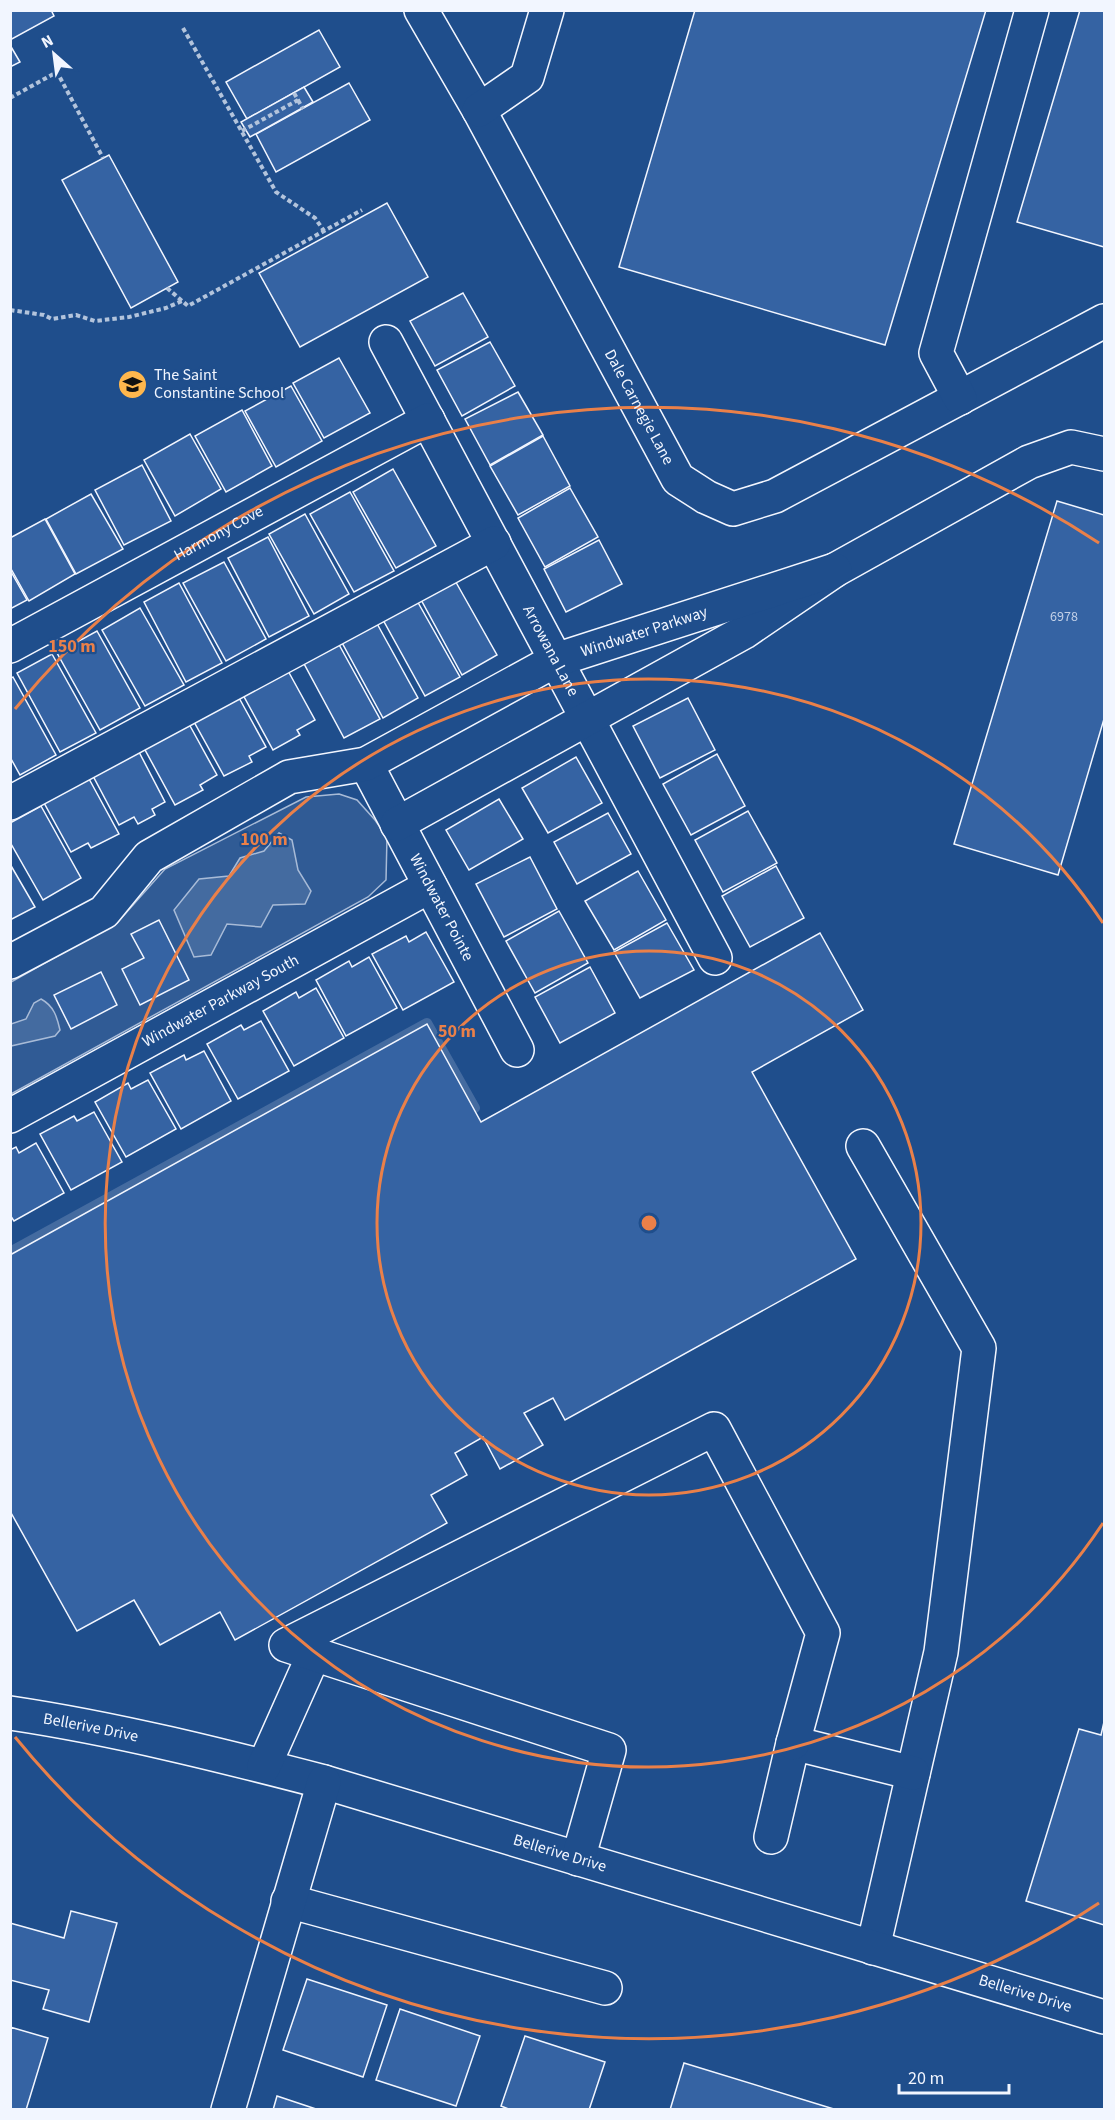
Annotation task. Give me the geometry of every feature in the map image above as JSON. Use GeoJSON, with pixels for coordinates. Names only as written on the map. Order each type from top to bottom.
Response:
{"type":"FeatureCollection","features":[{"type":"Feature","properties":{"kind":"street","name":"Dale Carnegie Lane"},"geometry":{"type":"LineString","coordinates":[[421,10],[479,110],[678,479],[706,497],[733,509],[775,496],[1104,321]]}},
{"type":"Feature","properties":{"kind":"street"},"geometry":{"type":"LineString","coordinates":[[479,110],[527,77],[547,10]]}},
{"type":"Feature","properties":{"kind":"street"},"geometry":{"type":"LineString","coordinates":[[960,398],[936,352],[1032,10]]}},
{"type":"Feature","properties":{"kind":"street","name":"Arrowana Lane"},"geometry":{"type":"LineString","coordinates":[[386,342],[715,958]]}},
{"type":"Feature","properties":{"kind":"street","name":"Harmony Cove"},"geometry":{"type":"LineString","coordinates":[[10,646],[428,420]]}},
{"type":"Feature","properties":{"kind":"street","name":"Windwater Parkway"},"geometry":{"type":"LineString","coordinates":[[397,824],[744,632],[835,570],[1029,462],[1071,447],[1104,454]]}},
{"type":"Feature","properties":{"kind":"street"},"geometry":{"type":"LineString","coordinates":[[10,803],[494,543]]}},
{"type":"Feature","properties":{"kind":"street","name":"Windwater Parkway"},"geometry":{"type":"LineString","coordinates":[[10,963],[104,912],[149,856],[289,777],[366,764],[556,660],[835,570]]}},
{"type":"Feature","properties":{"kind":"street","name":"Windwater Pointe"},"geometry":{"type":"LineString","coordinates":[[366,764],[517,1050]]}},
{"type":"Feature","properties":{"kind":"street","name":"Windwater Parkway South"},"geometry":{"type":"LineString","coordinates":[[10,1116],[430,885]]}},
{"type":"Feature","properties":{"kind":"street"},"geometry":{"type":"LineString","coordinates":[[863,1146],[979,1348],[941,1652],[873,1948]]}},
{"type":"Feature","properties":{"kind":"street"},"geometry":{"type":"LineString","coordinates":[[578,1859],[609,1750],[286,1645],[714,1429],[823,1633],[793,1743],[771,1837]]}},
{"type":"Feature","properties":{"kind":"street"},"geometry":{"type":"LineString","coordinates":[[264,1766],[314,1654]]}},
{"type":"Feature","properties":{"kind":"street","name":"Bellerive Drive"},"geometry":{"type":"LineString","coordinates":[[10,1713],[79,1723],[211,1752],[324,1782],[1104,2017]]}},
{"type":"Feature","properties":{"kind":"street"},"geometry":{"type":"LineString","coordinates":[[793,1743],[913,1773]]}},
{"type":"Feature","properties":{"kind":"street"},"geometry":{"type":"LineString","coordinates":[[228,2109],[324,1782]]}},
{"type":"Feature","properties":{"kind":"street"},"geometry":{"type":"LineString","coordinates":[[288,1901],[605,1988]]}},
{"type":"Feature","properties":{"kind":"path"},"geometry":{"type":"LineString","coordinates":[[183,28],[276,192],[315,218],[324,231]]}},
{"type":"Feature","properties":{"kind":"path"},"geometry":{"type":"LineString","coordinates":[[10,98],[57,72],[103,158]]}},
{"type":"Feature","properties":{"kind":"path"},"geometry":{"type":"LineString","coordinates":[[294,93],[303,109]]}},
{"type":"Feature","properties":{"kind":"path"},"geometry":{"type":"LineString","coordinates":[[242,131],[298,100]]}},
{"type":"Feature","properties":{"kind":"path"},"geometry":{"type":"LineString","coordinates":[[167,288],[188,306],[362,210]]}},
{"type":"Feature","properties":{"kind":"path"},"geometry":{"type":"LineString","coordinates":[[10,310],[44,315],[52,319],[76,315],[95,321],[129,317],[166,308],[182,301]]}},
{"type":"Feature","properties":{"kind":"shaded area"},"geometry":{"type":"Polygon","coordinates":[[[339,794],[357,800],[387,837],[386,880],[368,897],[11,1094],[11,982],[118,922],[165,869],[306,797],[339,794]]]}},
{"type":"Feature","properties":{"kind":"shaded area"},"geometry":{"type":"Polygon","coordinates":[[[279,833],[292,840],[298,870],[311,891],[305,904],[273,905],[261,927],[227,924],[211,955],[194,957],[174,910],[199,879],[229,876],[240,858],[264,851],[279,833]]]}},
{"type":"Feature","properties":{"kind":"shaded area"},"geometry":{"type":"Polygon","coordinates":[[[41,999],[52,1008],[60,1030],[55,1036],[11,1046],[11,1024],[26,1019],[34,1003],[41,999]]]}},
{"type":"Feature","properties":{"kind":"building"},"geometry":{"type":"Polygon","coordinates":[[[10,10],[51,10],[54,16],[10,40],[10,10]]]}},
{"type":"Feature","properties":{"kind":"building"},"geometry":{"type":"Polygon","coordinates":[[[695,10],[986,10],[885,345],[619,267],[695,10]]]}},
{"type":"Feature","properties":{"kind":"building"},"geometry":{"type":"Polygon","coordinates":[[[1080,10],[1104,10],[1104,247],[1017,222],[1080,10]]]}},
{"type":"Feature","properties":{"kind":"building"},"geometry":{"type":"Polygon","coordinates":[[[319,30],[340,67],[247,119],[226,82],[319,30]]]}},
{"type":"Feature","properties":{"kind":"building"},"geometry":{"type":"Polygon","coordinates":[[[10,45],[20,62],[10,67],[10,45]]]}},
{"type":"Feature","properties":{"kind":"building"},"geometry":{"type":"Polygon","coordinates":[[[349,83],[370,120],[276,172],[256,134],[349,83]]]}},
{"type":"Feature","properties":{"kind":"building"},"geometry":{"type":"Polygon","coordinates":[[[304,87],[313,102],[250,137],[241,122],[304,87]]]}},
{"type":"Feature","properties":{"kind":"building"},"geometry":{"type":"Polygon","coordinates":[[[109,155],[178,282],[131,308],[62,180],[109,155]]]}},
{"type":"Feature","properties":{"kind":"building"},"geometry":{"type":"Polygon","coordinates":[[[387,203],[428,277],[300,347],[259,273],[387,203]]]}},
{"type":"Feature","properties":{"kind":"building"},"geometry":{"type":"Polygon","coordinates":[[[463,293],[488,337],[435,366],[410,321],[463,293]]]}},
{"type":"Feature","properties":{"kind":"building"},"geometry":{"type":"Polygon","coordinates":[[[490,342],[515,386],[462,416],[437,370],[490,342]]]}},
{"type":"Feature","properties":{"kind":"building"},"geometry":{"type":"Polygon","coordinates":[[[339,358],[370,413],[324,438],[293,383],[339,358]]]}},
{"type":"Feature","properties":{"kind":"building"},"geometry":{"type":"Polygon","coordinates":[[[291,386],[322,441],[276,467],[245,411],[291,386]]]}},
{"type":"Feature","properties":{"kind":"building"},"geometry":{"type":"Polygon","coordinates":[[[518,392],[543,435],[490,465],[465,419],[518,392]]]}},
{"type":"Feature","properties":{"kind":"building"},"geometry":{"type":"Polygon","coordinates":[[[242,410],[272,466],[226,492],[195,436],[242,410]]]}},
{"type":"Feature","properties":{"kind":"building"},"geometry":{"type":"Polygon","coordinates":[[[190,434],[221,489],[175,516],[144,460],[190,434]]]}},
{"type":"Feature","properties":{"kind":"building"},"geometry":{"type":"Polygon","coordinates":[[[543,436],[570,486],[518,515],[490,466],[543,436]]]}},
{"type":"Feature","properties":{"kind":"building"},"geometry":{"type":"Polygon","coordinates":[[[142,465],[171,521],[124,545],[95,490],[142,465]]]}},
{"type":"Feature","properties":{"kind":"building"},"geometry":{"type":"Polygon","coordinates":[[[393,469],[436,546],[396,568],[353,492],[393,469]]]}},
{"type":"Feature","properties":{"kind":"building"},"geometry":{"type":"Polygon","coordinates":[[[570,488],[598,537],[545,567],[518,518],[570,488]]]}},
{"type":"Feature","properties":{"kind":"building"},"geometry":{"type":"Polygon","coordinates":[[[350,492],[394,571],[354,592],[310,514],[350,492]]]}},
{"type":"Feature","properties":{"kind":"building"},"geometry":{"type":"Polygon","coordinates":[[[91,494],[123,549],[76,574],[46,519],[91,494]]]}},
{"type":"Feature","properties":{"kind":"building"},"geometry":{"type":"Polygon","coordinates":[[[1057,501],[1104,515],[1104,719],[1058,875],[954,844],[1057,501]]]}},
{"type":"Feature","properties":{"kind":"building"},"geometry":{"type":"Polygon","coordinates":[[[305,514],[349,594],[314,614],[269,534],[305,514]]]}},
{"type":"Feature","properties":{"kind":"building"},"geometry":{"type":"Polygon","coordinates":[[[45,519],[75,574],[29,601],[10,567],[10,538],[45,519]]]}},
{"type":"Feature","properties":{"kind":"building"},"geometry":{"type":"Polygon","coordinates":[[[268,537],[309,616],[269,637],[228,558],[268,537]]]}},
{"type":"Feature","properties":{"kind":"building"},"geometry":{"type":"Polygon","coordinates":[[[599,540],[622,584],[566,612],[544,569],[599,540]]]}},
{"type":"Feature","properties":{"kind":"building"},"geometry":{"type":"Polygon","coordinates":[[[224,562],[266,639],[226,661],[183,583],[224,562]]]}},
{"type":"Feature","properties":{"kind":"building"},"geometry":{"type":"Polygon","coordinates":[[[10,570],[27,600],[10,609],[10,570]]]}},
{"type":"Feature","properties":{"kind":"building"},"geometry":{"type":"Polygon","coordinates":[[[453,577],[497,655],[462,675],[419,596],[453,577]]]}},
{"type":"Feature","properties":{"kind":"building"},"geometry":{"type":"Polygon","coordinates":[[[179,583],[222,663],[186,682],[144,602],[179,583]]]}},
{"type":"Feature","properties":{"kind":"building"},"geometry":{"type":"Polygon","coordinates":[[[416,599],[460,677],[425,696],[382,618],[416,599]]]}},
{"type":"Feature","properties":{"kind":"building"},"geometry":{"type":"Polygon","coordinates":[[[140,608],[184,685],[145,706],[102,630],[140,608]]]}},
{"type":"Feature","properties":{"kind":"building"},"geometry":{"type":"Polygon","coordinates":[[[375,620],[418,698],[383,718],[340,639],[375,620]]]}},
{"type":"Feature","properties":{"kind":"building"},"geometry":{"type":"Polygon","coordinates":[[[97,631],[140,708],[100,730],[57,653],[97,631]]]}},
{"type":"Feature","properties":{"kind":"building"},"geometry":{"type":"Polygon","coordinates":[[[337,641],[380,719],[344,738],[302,660],[337,641]]]}},
{"type":"Feature","properties":{"kind":"building"},"geometry":{"type":"Polygon","coordinates":[[[52,654],[96,733],[60,752],[17,673],[52,654]]]}},
{"type":"Feature","properties":{"kind":"building"},"geometry":{"type":"Polygon","coordinates":[[[287,669],[315,720],[297,730],[300,735],[273,750],[242,693],[287,669]]]}},
{"type":"Feature","properties":{"kind":"building"},"geometry":{"type":"Polygon","coordinates":[[[13,677],[56,755],[20,775],[10,757],[10,679],[13,677]]]}},
{"type":"Feature","properties":{"kind":"building"},"geometry":{"type":"Polygon","coordinates":[[[238,696],[266,747],[249,756],[252,762],[224,776],[193,720],[238,696]]]}},
{"type":"Feature","properties":{"kind":"building"},"geometry":{"type":"Polygon","coordinates":[[[688,698],[715,750],[660,778],[633,726],[688,698]]]}},
{"type":"Feature","properties":{"kind":"building"},"geometry":{"type":"Polygon","coordinates":[[[189,724],[217,775],[200,785],[203,790],[175,805],[144,748],[189,724]]]}},
{"type":"Feature","properties":{"kind":"building"},"geometry":{"type":"Polygon","coordinates":[[[138,750],[165,802],[152,809],[155,815],[138,824],[134,817],[119,825],[92,774],[138,750]]]}},
{"type":"Feature","properties":{"kind":"building"},"geometry":{"type":"Polygon","coordinates":[[[717,754],[745,806],[691,835],[663,784],[717,754]]]}},
{"type":"Feature","properties":{"kind":"building"},"geometry":{"type":"Polygon","coordinates":[[[576,757],[602,803],[548,833],[522,788],[576,757]]]}},
{"type":"Feature","properties":{"kind":"building"},"geometry":{"type":"Polygon","coordinates":[[[88,777],[119,834],[91,848],[88,843],[71,852],[43,801],[88,777]]]}},
{"type":"Feature","properties":{"kind":"building"},"geometry":{"type":"Polygon","coordinates":[[[499,799],[523,839],[469,870],[446,830],[499,799]]]}},
{"type":"Feature","properties":{"kind":"building"},"geometry":{"type":"Polygon","coordinates":[[[41,806],[81,878],[43,900],[10,842],[10,823],[41,806]]]}},
{"type":"Feature","properties":{"kind":"building"},"geometry":{"type":"Polygon","coordinates":[[[748,811],[777,863],[723,892],[695,840],[748,811]]]}},
{"type":"Feature","properties":{"kind":"building"},"geometry":{"type":"Polygon","coordinates":[[[608,813],[631,854],[577,884],[554,842],[608,813]]]}},
{"type":"Feature","properties":{"kind":"building"},"geometry":{"type":"Polygon","coordinates":[[[530,857],[557,909],[504,937],[476,884],[530,857]]]}},
{"type":"Feature","properties":{"kind":"building"},"geometry":{"type":"Polygon","coordinates":[[[10,864],[35,907],[10,920],[10,864]]]}},
{"type":"Feature","properties":{"kind":"building"},"geometry":{"type":"Polygon","coordinates":[[[776,866],[804,918],[750,947],[722,896],[776,866]]]}},
{"type":"Feature","properties":{"kind":"building"},"geometry":{"type":"Polygon","coordinates":[[[638,871],[666,920],[614,950],[585,901],[638,871]]]}},
{"type":"Feature","properties":{"kind":"building"},"geometry":{"type":"Polygon","coordinates":[[[559,911],[588,963],[535,993],[506,941],[559,911]]]}},
{"type":"Feature","properties":{"kind":"building"},"geometry":{"type":"Polygon","coordinates":[[[159,920],[189,980],[140,1005],[122,969],[144,958],[131,934],[159,920]]]}},
{"type":"Feature","properties":{"kind":"building"},"geometry":{"type":"Polygon","coordinates":[[[667,923],[694,970],[640,998],[614,952],[667,923]]]}},
{"type":"Feature","properties":{"kind":"building"},"geometry":{"type":"Polygon","coordinates":[[[426,932],[454,982],[403,1010],[372,954],[406,936],[409,942],[426,932]]]}},
{"type":"Feature","properties":{"kind":"building"},"geometry":{"type":"Polygon","coordinates":[[[820,933],[863,1010],[752,1072],[856,1259],[565,1420],[553,1398],[524,1413],[543,1445],[500,1469],[483,1437],[455,1453],[467,1475],[431,1495],[447,1523],[235,1640],[220,1612],[160,1645],[134,1600],[77,1631],[10,1511],[10,1255],[427,1024],[481,1122],[820,933]]]}},
{"type":"Feature","properties":{"kind":"building"},"geometry":{"type":"Polygon","coordinates":[[[369,957],[397,1008],[346,1036],[316,980],[349,961],[352,967],[369,957]]]}},
{"type":"Feature","properties":{"kind":"building"},"geometry":{"type":"Polygon","coordinates":[[[590,967],[615,1013],[560,1043],[535,997],[590,967]]]}},
{"type":"Feature","properties":{"kind":"building"},"geometry":{"type":"Polygon","coordinates":[[[101,972],[117,1005],[71,1029],[54,995],[101,972]]]}},
{"type":"Feature","properties":{"kind":"building"},"geometry":{"type":"Polygon","coordinates":[[[316,988],[344,1038],[294,1066],[263,1011],[296,992],[299,998],[316,988]]]}},
{"type":"Feature","properties":{"kind":"building"},"geometry":{"type":"Polygon","coordinates":[[[261,1021],[289,1071],[238,1099],[207,1044],[241,1025],[244,1030],[261,1021]]]}},
{"type":"Feature","properties":{"kind":"building"},"geometry":{"type":"Polygon","coordinates":[[[204,1051],[231,1101],[181,1129],[150,1073],[184,1055],[186,1060],[204,1051]]]}},
{"type":"Feature","properties":{"kind":"building"},"geometry":{"type":"Polygon","coordinates":[[[148,1080],[176,1129],[126,1157],[95,1102],[128,1083],[131,1089],[148,1080]]]}},
{"type":"Feature","properties":{"kind":"building"},"geometry":{"type":"Polygon","coordinates":[[[94,1112],[122,1162],[71,1190],[40,1134],[74,1116],[77,1121],[94,1112]]]}},
{"type":"Feature","properties":{"kind":"building"},"geometry":{"type":"Polygon","coordinates":[[[36,1143],[64,1193],[14,1221],[10,1215],[10,1150],[16,1147],[19,1153],[36,1143]]]}},
{"type":"Feature","properties":{"kind":"building"},"geometry":{"type":"Polygon","coordinates":[[[1104,1722],[1104,1925],[1026,1901],[1079,1729],[1101,1735],[1104,1722]]]}},
{"type":"Feature","properties":{"kind":"building"},"geometry":{"type":"Polygon","coordinates":[[[71,1911],[117,1923],[89,2022],[43,2009],[49,1990],[10,1980],[10,1923],[64,1938],[71,1911]]]}},
{"type":"Feature","properties":{"kind":"building"},"geometry":{"type":"Polygon","coordinates":[[[307,1979],[387,2005],[363,2077],[283,2050],[307,1979]]]}},
{"type":"Feature","properties":{"kind":"building"},"geometry":{"type":"Polygon","coordinates":[[[400,2009],[480,2036],[456,2106],[376,2080],[400,2009]]]}},
{"type":"Feature","properties":{"kind":"building"},"geometry":{"type":"Polygon","coordinates":[[[10,2027],[48,2038],[26,2110],[10,2110],[10,2027]]]}},
{"type":"Feature","properties":{"kind":"building"},"geometry":{"type":"Polygon","coordinates":[[[525,2036],[605,2062],[589,2110],[511,2110],[501,2106],[525,2036]]]}},
{"type":"Feature","properties":{"kind":"building"},"geometry":{"type":"Polygon","coordinates":[[[684,2063],[837,2110],[670,2110],[684,2063]]]}},
{"type":"Feature","properties":{"kind":"building"},"geometry":{"type":"Polygon","coordinates":[[[277,2096],[319,2110],[273,2110],[277,2096]]]}},
{"type":"Feature","properties":{"kind":"waterway"},"geometry":{"type":"LineString","coordinates":[[10,1252],[427,1023],[475,1108]]}},
{"type":"Feature","properties":{"kind":"place","name":"The Saint Constantine School"},"geometry":{"type":"Point","coordinates":[133,384]}}]}
